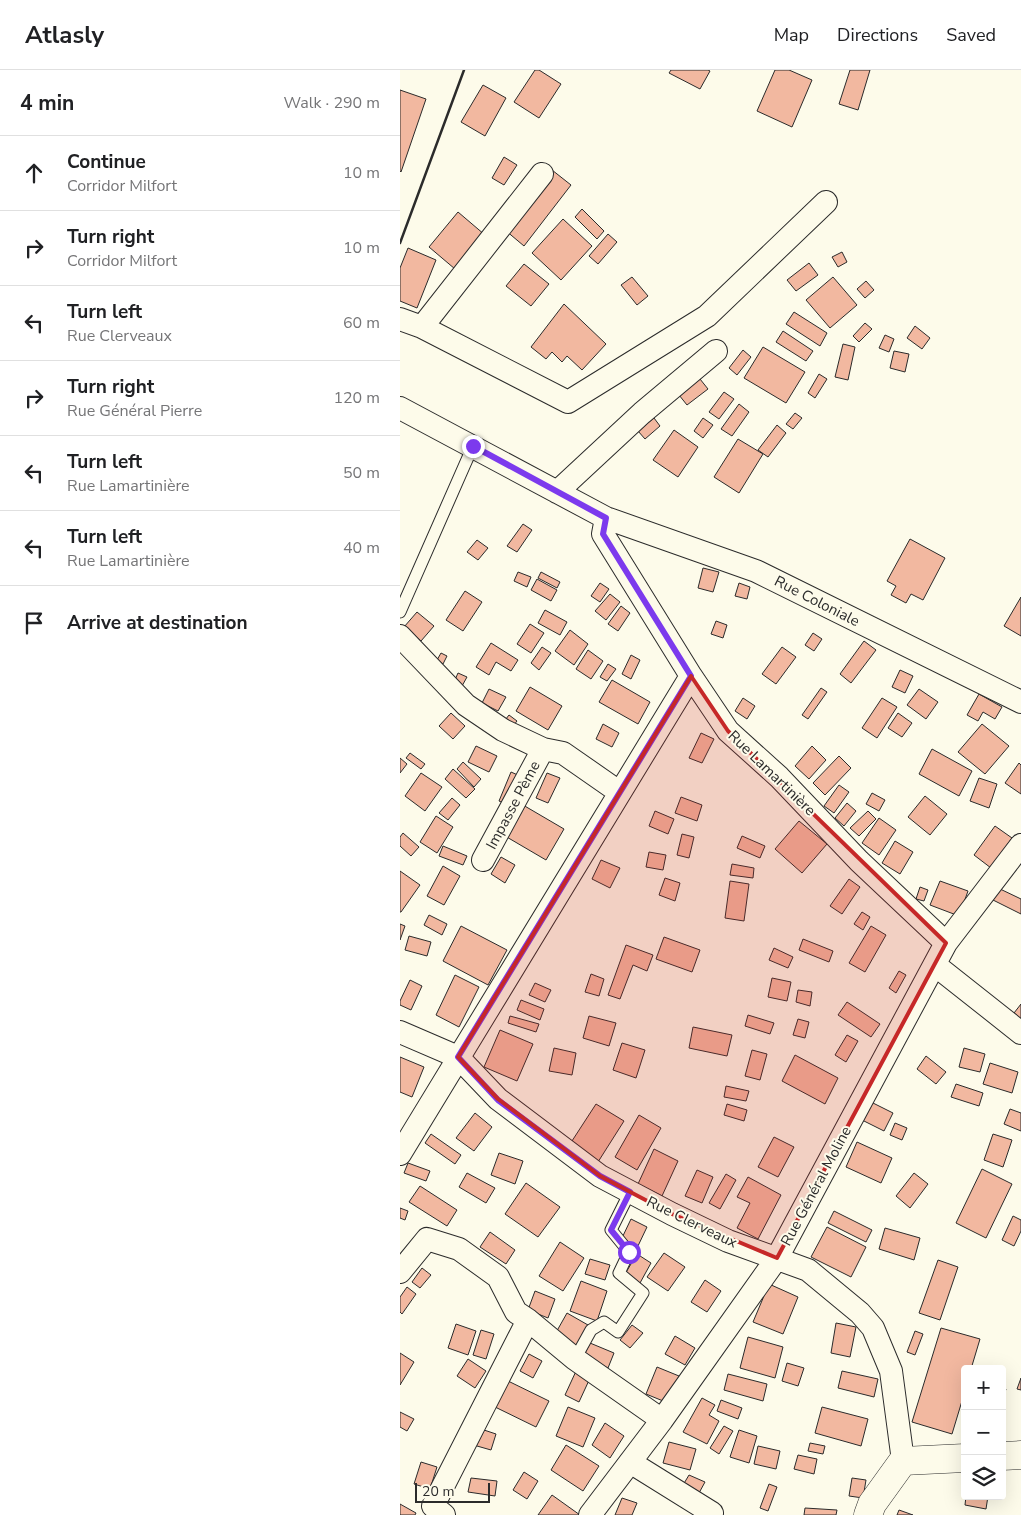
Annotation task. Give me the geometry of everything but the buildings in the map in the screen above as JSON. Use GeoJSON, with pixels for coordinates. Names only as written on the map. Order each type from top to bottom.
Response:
{"type":"FeatureCollection","features":[{"type":"Feature","properties":{"kind":"street"},"geometry":{"type":"LineString","coordinates":[[422,327],[542,174]]}},
{"type":"Feature","properties":{"kind":"street"},"geometry":{"type":"LineString","coordinates":[[400,319],[422,327],[568,402],[707,316],[826,202]]}},
{"type":"Feature","properties":{"kind":"street"},"geometry":{"type":"LineString","coordinates":[[557,492],[642,413],[716,351]]}},
{"type":"Feature","properties":{"kind":"street"},"geometry":{"type":"LineString","coordinates":[[400,408],[606,518]]}},
{"type":"Feature","properties":{"kind":"street","name":"Rue Lamartinière"},"geometry":{"type":"LineString","coordinates":[[606,518],[603,534],[691,676],[728,731],[779,777],[859,861],[946,944]]}},
{"type":"Feature","properties":{"kind":"street","name":"Rue Coloniale"},"geometry":{"type":"LineString","coordinates":[[606,518],[756,571],[1021,702]]}},
{"type":"Feature","properties":{"kind":"street"},"geometry":{"type":"LineString","coordinates":[[400,636],[466,705],[503,730],[543,749],[563,753],[619,792]]}},
{"type":"Feature","properties":{"kind":"street"},"geometry":{"type":"LineString","coordinates":[[400,1154],[691,676]]}},
{"type":"Feature","properties":{"kind":"street","name":"Impasse Pème"},"geometry":{"type":"LineString","coordinates":[[483,860],[543,749]]}},
{"type":"Feature","properties":{"kind":"street","name":"Rue Général Moline"},"geometry":{"type":"LineString","coordinates":[[590,1515],[662,1420],[777,1258],[946,944],[1021,845]]}},
{"type":"Feature","properties":{"kind":"street"},"geometry":{"type":"LineString","coordinates":[[935,965],[1021,1033]]}},
{"type":"Feature","properties":{"kind":"street","name":"Rue Clerveaux"},"geometry":{"type":"LineString","coordinates":[[400,1032],[458,1057],[498,1100],[600,1176],[728,1241],[808,1270],[860,1313],[873,1328],[891,1371],[903,1461]]}},
{"type":"Feature","properties":{"kind":"street"},"geometry":{"type":"LineString","coordinates":[[400,1272],[427,1239],[459,1249],[498,1277],[516,1312],[575,1359],[662,1420]]}},
{"type":"Feature","properties":{"kind":"street"},"geometry":{"type":"LineString","coordinates":[[444,1515],[433,1506],[528,1320]]}},
{"type":"Feature","properties":{"kind":"street"},"geometry":{"type":"LineString","coordinates":[[1006,1456],[1021,1455]]}},
{"type":"Feature","properties":{"kind":"street"},"geometry":{"type":"LineString","coordinates":[[868,1515],[872,1504],[903,1461],[961,1458]]}},
{"type":"Feature","properties":{"kind":"street"},"geometry":{"type":"LineString","coordinates":[[630,1462],[715,1514]]}},
{"type":"Feature","properties":{"kind":"lane"},"geometry":{"type":"LineString","coordinates":[[400,612],[473,446]]}},
{"type":"Feature","properties":{"kind":"lane"},"geometry":{"type":"LineString","coordinates":[[575,1359],[592,1330],[604,1322],[618,1332],[643,1293],[619,1273],[629,1252],[611,1230],[630,1192]]}},
{"type":"Feature","properties":{"kind":"highlighted area"},"geometry":{"type":"Polygon","coordinates":[[[691,676],[728,731],[946,943],[777,1258],[672,1214],[600,1176],[498,1099],[458,1057],[691,676]]]}},
{"type":"Feature","properties":{"kind":"wall"},"geometry":{"type":"LineString","coordinates":[[400,243],[464,70]]}},
{"type":"Feature","properties":{"kind":"route"},"geometry":{"type":"LineString","coordinates":[[473,446],[606,518],[603,534],[691,676],[458,1057],[498,1100],[600,1176],[630,1192],[611,1230],[629,1252]]}}]}
